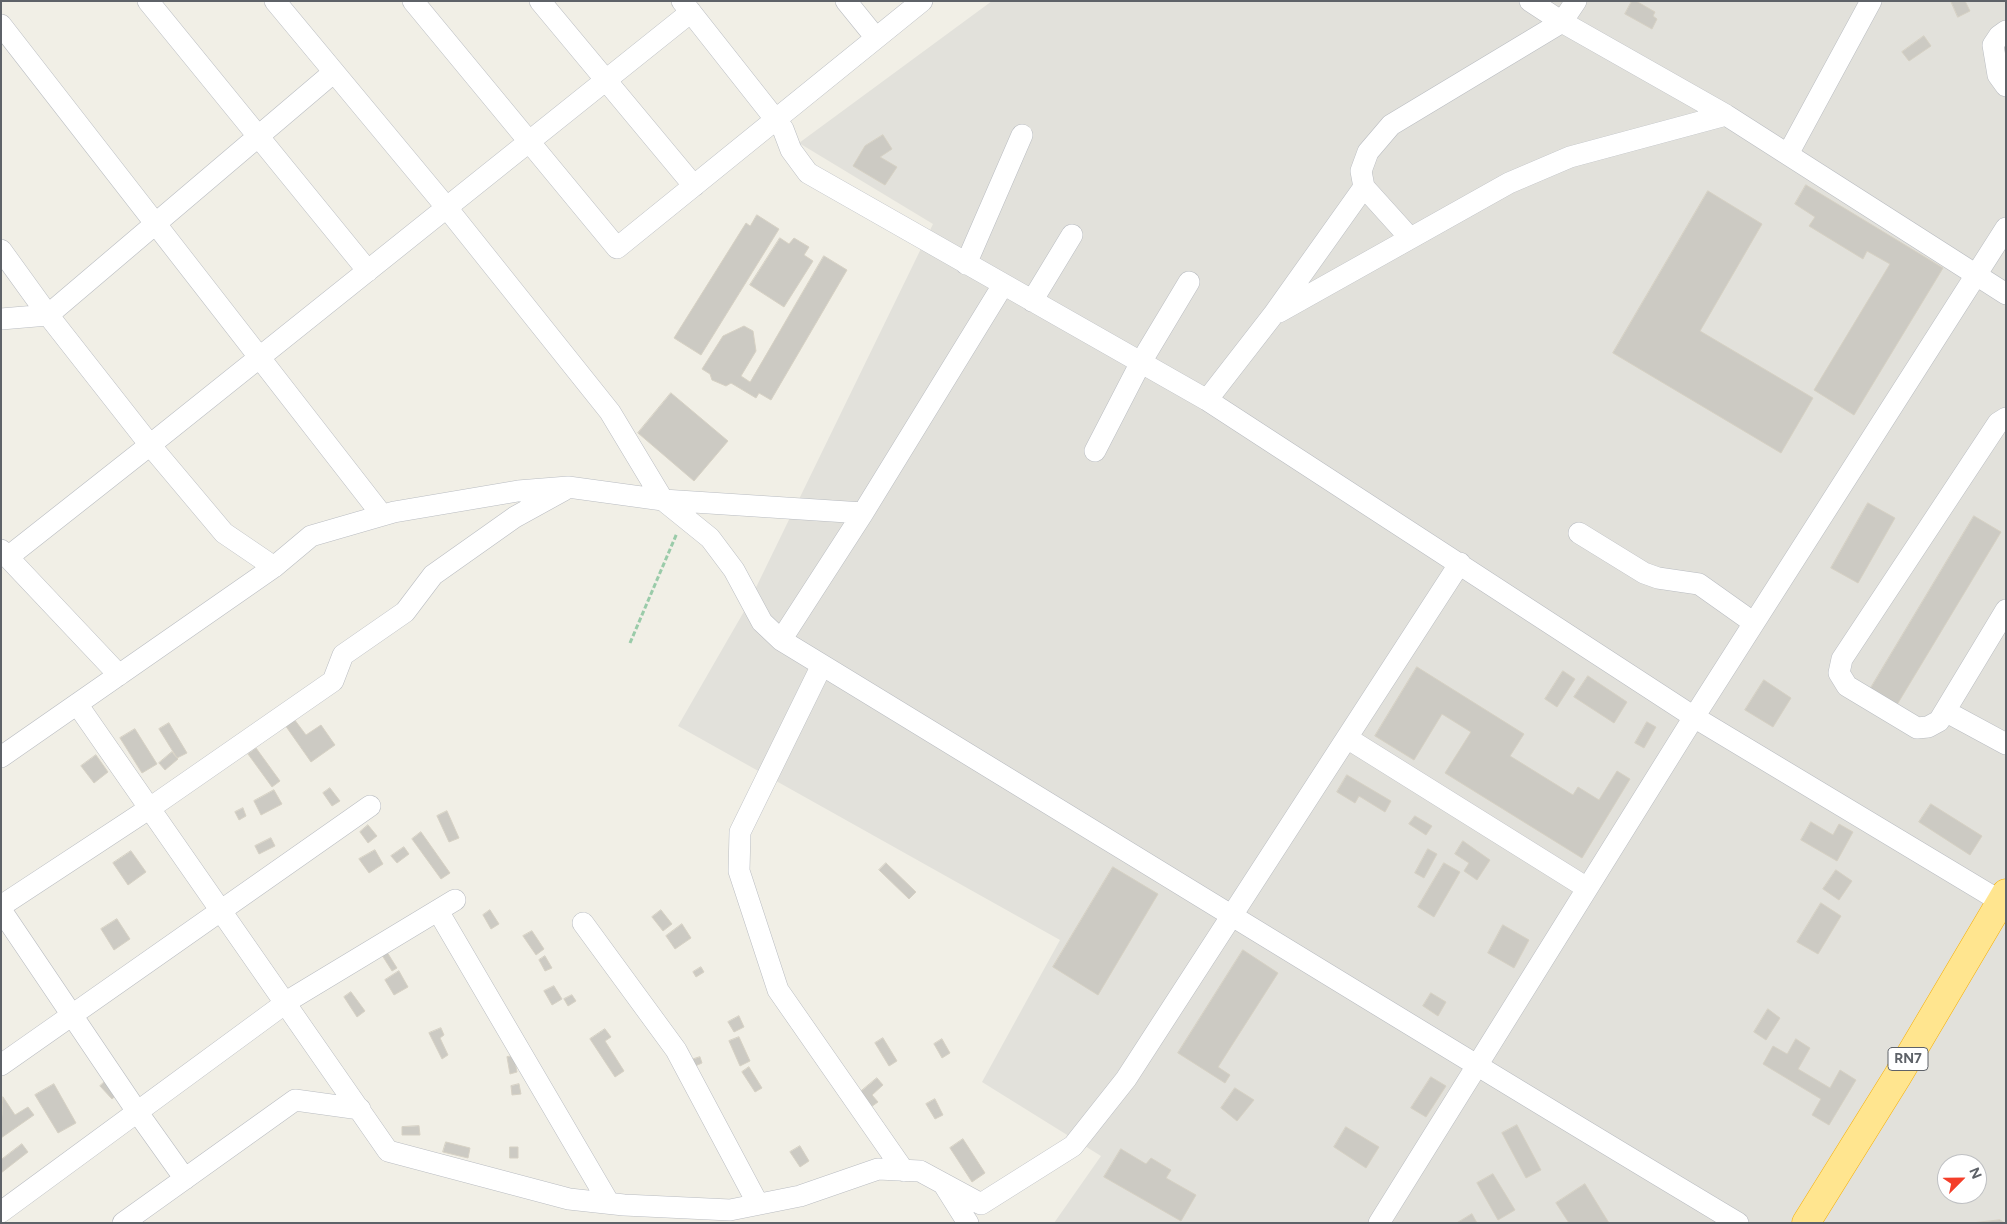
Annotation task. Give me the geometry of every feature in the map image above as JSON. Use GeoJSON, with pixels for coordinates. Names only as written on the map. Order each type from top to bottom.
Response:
{"type":"FeatureCollection","features":[{"type":"Feature","properties":{"kind":"highway","name":"RN7"},"geometry":{"type":"LineString","coordinates":[[1806,1223],[1896,1078],[2003,897]]}},
{"type":"Feature","properties":{"kind":"street"},"geometry":{"type":"LineString","coordinates":[[148,1],[368,271]]}},
{"type":"Feature","properties":{"kind":"street"},"geometry":{"type":"LineString","coordinates":[[275,1],[447,208],[610,412],[663,500],[710,538],[734,570],[762,622],[781,640],[1232,915],[1475,1066],[1738,1223]]}},
{"type":"Feature","properties":{"kind":"street"},"geometry":{"type":"LineString","coordinates":[[413,1],[618,248],[922,1]]}},
{"type":"Feature","properties":{"kind":"street"},"geometry":{"type":"LineString","coordinates":[[540,1],[694,186]]}},
{"type":"Feature","properties":{"kind":"street"},"geometry":{"type":"LineString","coordinates":[[846,1],[876,38]]}},
{"type":"Feature","properties":{"kind":"street"},"geometry":{"type":"LineString","coordinates":[[1530,1],[1562,22],[1726,115],[2006,294]]}},
{"type":"Feature","properties":{"kind":"street"},"geometry":{"type":"LineString","coordinates":[[1410,238],[1364,187],[1360,171],[1368,152],[1391,125],[1562,22],[1576,1]]}},
{"type":"Feature","properties":{"kind":"street"},"geometry":{"type":"LineString","coordinates":[[1788,154],[1871,1]]}},
{"type":"Feature","properties":{"kind":"street"},"geometry":{"type":"LineString","coordinates":[[119,675],[5,553],[150,445],[260,358],[606,80],[686,7],[783,129],[791,150],[808,172],[1207,400],[1694,717],[2003,897]]}},
{"type":"Feature","properties":{"kind":"street"},"geometry":{"type":"LineString","coordinates":[[1,25],[382,515]]}},
{"type":"Feature","properties":{"kind":"street"},"geometry":{"type":"LineString","coordinates":[[2006,31],[1998,36],[1993,45],[1998,75],[2006,86]]}},
{"type":"Feature","properties":{"kind":"street"},"geometry":{"type":"LineString","coordinates":[[1,320],[48,315],[334,72]]}},
{"type":"Feature","properties":{"kind":"street"},"geometry":{"type":"LineString","coordinates":[[1273,315],[1509,183],[1570,157],[1726,115]]}},
{"type":"Feature","properties":{"kind":"street"},"geometry":{"type":"LineString","coordinates":[[966,264],[1022,136]]}},
{"type":"Feature","properties":{"kind":"street"},"geometry":{"type":"LineString","coordinates":[[1207,400],[1273,315],[1364,187]]}},
{"type":"Feature","properties":{"kind":"street"},"geometry":{"type":"LineString","coordinates":[[1379,1223],[1586,888],[2006,228]]}},
{"type":"Feature","properties":{"kind":"street"},"geometry":{"type":"LineString","coordinates":[[1032,301],[1072,235]]}},
{"type":"Feature","properties":{"kind":"street"},"geometry":{"type":"LineString","coordinates":[[1,250],[48,315],[150,445],[224,533],[274,567]]}},
{"type":"Feature","properties":{"kind":"street"},"geometry":{"type":"LineString","coordinates":[[1095,451],[1141,362],[1189,282]]}},
{"type":"Feature","properties":{"kind":"street"},"geometry":{"type":"LineString","coordinates":[[781,640],[863,513],[1003,285]]}},
{"type":"Feature","properties":{"kind":"street"},"geometry":{"type":"LineString","coordinates":[[2006,418],[1998,423],[1842,659],[1839,673],[1847,686],[1917,728],[1928,727],[1939,720],[2006,610]]}},
{"type":"Feature","properties":{"kind":"street"},"geometry":{"type":"LineString","coordinates":[[1,906],[150,808],[332,681],[343,655],[405,612],[433,575],[515,517],[568,487]]}},
{"type":"Feature","properties":{"kind":"street"},"geometry":{"type":"LineString","coordinates":[[1,757],[274,567],[311,536],[382,515],[518,491],[568,487],[663,500],[863,513]]}},
{"type":"Feature","properties":{"kind":"street"},"geometry":{"type":"LineString","coordinates":[[1579,533],[1644,573],[1658,578],[1699,584],[1754,623]]}},
{"type":"Feature","properties":{"kind":"street"},"geometry":{"type":"LineString","coordinates":[[77,704],[388,1151],[569,1199],[609,1203],[730,1210],[800,1196],[878,1169],[920,1171],[981,1204],[1073,1146],[1126,1079],[1460,563]]}},
{"type":"Feature","properties":{"kind":"street"},"geometry":{"type":"LineString","coordinates":[[822,665],[740,832],[739,870],[778,990],[904,1171]]}},
{"type":"Feature","properties":{"kind":"street"},"geometry":{"type":"LineString","coordinates":[[1945,711],[2006,744]]}},
{"type":"Feature","properties":{"kind":"street"},"geometry":{"type":"LineString","coordinates":[[1347,738],[1586,888]]}},
{"type":"Feature","properties":{"kind":"street"},"geometry":{"type":"LineString","coordinates":[[1,1064],[370,806]]}},
{"type":"Feature","properties":{"kind":"street"},"geometry":{"type":"LineString","coordinates":[[5,1212],[285,1003],[446,905],[609,1203]]}},
{"type":"Feature","properties":{"kind":"street"},"geometry":{"type":"LineString","coordinates":[[1,910],[138,1113],[185,1179]]}},
{"type":"Feature","properties":{"kind":"street"},"geometry":{"type":"LineString","coordinates":[[582,923],[676,1050],[758,1204]]}},
{"type":"Feature","properties":{"kind":"street"},"geometry":{"type":"LineString","coordinates":[[123,1223],[295,1100],[360,1109]]}},
{"type":"Feature","properties":{"kind":"street"},"geometry":{"type":"LineString","coordinates":[[943,1184],[968,1223]]}},
{"type":"Feature","properties":{"kind":"path"},"geometry":{"type":"LineString","coordinates":[[630,643],[678,532]]}},
{"type":"Feature","properties":{"kind":"shaded area"},"geometry":{"type":"Polygon","coordinates":[[[992,1],[2006,1],[2006,1223],[1054,1223],[1101,1156],[982,1082],[1060,940],[678,726],[746,608],[933,224],[799,143],[992,1]]]}},
{"type":"Feature","properties":{"kind":"building"},"geometry":{"type":"Polygon","coordinates":[[[1632,1],[1636,1],[1655,12],[1653,16],[1657,19],[1652,29],[1625,14],[1632,1]]]}},
{"type":"Feature","properties":{"kind":"building"},"geometry":{"type":"Polygon","coordinates":[[[1951,1],[1965,1],[1970,11],[1958,17],[1951,1]]]}},
{"type":"Feature","properties":{"kind":"building"},"geometry":{"type":"Polygon","coordinates":[[[1924,36],[1931,46],[1909,61],[1902,52],[1924,36]]]}},
{"type":"Feature","properties":{"kind":"building"},"geometry":{"type":"Polygon","coordinates":[[[883,135],[892,149],[880,157],[897,167],[885,185],[853,166],[865,146],[883,135]]]}},
{"type":"Feature","properties":{"kind":"building"},"geometry":{"type":"Polygon","coordinates":[[[1806,185],[1943,268],[1854,415],[1814,390],[1890,264],[1867,251],[1863,259],[1809,226],[1815,217],[1795,204],[1806,185]]]}},
{"type":"Feature","properties":{"kind":"building"},"geometry":{"type":"Polygon","coordinates":[[[1708,191],[1762,224],[1700,331],[1813,398],[1781,453],[1613,353],[1708,191]]]}},
{"type":"Feature","properties":{"kind":"building"},"geometry":{"type":"Polygon","coordinates":[[[757,215],[779,229],[701,355],[674,338],[746,223],[750,226],[757,215]]]}},
{"type":"Feature","properties":{"kind":"building"},"geometry":{"type":"Polygon","coordinates":[[[780,238],[789,244],[794,238],[809,247],[804,255],[813,261],[784,307],[750,285],[780,238]]]}},
{"type":"Feature","properties":{"kind":"building"},"geometry":{"type":"Polygon","coordinates":[[[824,256],[847,270],[771,400],[759,393],[756,398],[731,383],[726,386],[712,380],[710,374],[702,369],[723,336],[744,326],[753,331],[756,351],[741,376],[750,382],[824,256]]]}},
{"type":"Feature","properties":{"kind":"building"},"geometry":{"type":"Polygon","coordinates":[[[671,393],[728,441],[694,481],[638,433],[671,393]]]}},
{"type":"Feature","properties":{"kind":"building"},"geometry":{"type":"Polygon","coordinates":[[[1868,503],[1895,518],[1858,583],[1831,568],[1868,503]]]}},
{"type":"Feature","properties":{"kind":"building"},"geometry":{"type":"Polygon","coordinates":[[[1974,516],[2001,532],[1895,708],[1869,691],[1974,516]]]}},
{"type":"Feature","properties":{"kind":"building"},"geometry":{"type":"Polygon","coordinates":[[[1417,667],[1524,734],[1510,756],[1573,795],[1578,787],[1599,800],[1617,771],[1630,779],[1582,858],[1445,773],[1471,732],[1442,714],[1414,760],[1375,736],[1417,667]]]}},
{"type":"Feature","properties":{"kind":"building"},"geometry":{"type":"Polygon","coordinates":[[[1563,671],[1575,679],[1557,707],[1545,699],[1563,671]]]}},
{"type":"Feature","properties":{"kind":"building"},"geometry":{"type":"Polygon","coordinates":[[[1588,676],[1627,702],[1614,723],[1574,697],[1588,676]]]}},
{"type":"Feature","properties":{"kind":"building"},"geometry":{"type":"Polygon","coordinates":[[[1764,680],[1791,698],[1773,727],[1745,710],[1764,680]]]}},
{"type":"Feature","properties":{"kind":"building"},"geometry":{"type":"Polygon","coordinates":[[[294,719],[306,735],[321,725],[335,745],[311,762],[285,725],[294,719]]]}},
{"type":"Feature","properties":{"kind":"building"},"geometry":{"type":"Polygon","coordinates":[[[1647,722],[1656,727],[1644,748],[1635,743],[1647,722]]]}},
{"type":"Feature","properties":{"kind":"building"},"geometry":{"type":"Polygon","coordinates":[[[169,723],[187,753],[177,758],[159,729],[169,723]]]}},
{"type":"Feature","properties":{"kind":"building"},"geometry":{"type":"Polygon","coordinates":[[[135,729],[157,764],[142,773],[120,738],[135,729]]]}},
{"type":"Feature","properties":{"kind":"building"},"geometry":{"type":"Polygon","coordinates":[[[256,748],[280,781],[272,787],[248,754],[256,748]]]}},
{"type":"Feature","properties":{"kind":"building"},"geometry":{"type":"Polygon","coordinates":[[[172,752],[178,759],[165,770],[159,763],[172,752]]]}},
{"type":"Feature","properties":{"kind":"building"},"geometry":{"type":"Polygon","coordinates":[[[96,755],[108,772],[94,783],[81,766],[96,755]]]}},
{"type":"Feature","properties":{"kind":"building"},"geometry":{"type":"Polygon","coordinates":[[[1347,775],[1391,801],[1385,812],[1359,796],[1355,803],[1337,792],[1347,775]]]}},
{"type":"Feature","properties":{"kind":"building"},"geometry":{"type":"Polygon","coordinates":[[[330,788],[340,801],[332,806],[323,793],[330,788]]]}},
{"type":"Feature","properties":{"kind":"building"},"geometry":{"type":"Polygon","coordinates":[[[274,790],[282,804],[261,815],[254,801],[274,790]]]}},
{"type":"Feature","properties":{"kind":"building"},"geometry":{"type":"Polygon","coordinates":[[[1931,804],[1982,836],[1970,855],[1919,822],[1931,804]]]}},
{"type":"Feature","properties":{"kind":"building"},"geometry":{"type":"Polygon","coordinates":[[[243,808],[246,816],[239,820],[235,812],[243,808]]]}},
{"type":"Feature","properties":{"kind":"building"},"geometry":{"type":"Polygon","coordinates":[[[447,811],[459,838],[449,842],[437,816],[447,811]]]}},
{"type":"Feature","properties":{"kind":"building"},"geometry":{"type":"Polygon","coordinates":[[[1415,816],[1432,826],[1426,835],[1409,824],[1415,816]]]}},
{"type":"Feature","properties":{"kind":"building"},"geometry":{"type":"Polygon","coordinates":[[[1811,822],[1833,835],[1839,824],[1853,832],[1837,861],[1801,840],[1811,822]]]}},
{"type":"Feature","properties":{"kind":"building"},"geometry":{"type":"Polygon","coordinates":[[[368,825],[377,836],[368,843],[360,832],[368,825]]]}},
{"type":"Feature","properties":{"kind":"building"},"geometry":{"type":"Polygon","coordinates":[[[421,832],[450,873],[441,879],[412,839],[421,832]]]}},
{"type":"Feature","properties":{"kind":"building"},"geometry":{"type":"Polygon","coordinates":[[[271,838],[275,846],[259,854],[255,846],[271,838]]]}},
{"type":"Feature","properties":{"kind":"building"},"geometry":{"type":"Polygon","coordinates":[[[1463,841],[1490,860],[1477,880],[1464,871],[1469,863],[1455,854],[1463,841]]]}},
{"type":"Feature","properties":{"kind":"building"},"geometry":{"type":"Polygon","coordinates":[[[404,847],[409,854],[397,863],[391,856],[404,847]]]}},
{"type":"Feature","properties":{"kind":"building"},"geometry":{"type":"Polygon","coordinates":[[[1428,849],[1437,854],[1424,878],[1415,873],[1428,849]]]}},
{"type":"Feature","properties":{"kind":"building"},"geometry":{"type":"Polygon","coordinates":[[[375,850],[383,864],[369,873],[359,859],[375,850]]]}},
{"type":"Feature","properties":{"kind":"building"},"geometry":{"type":"Polygon","coordinates":[[[131,851],[146,872],[128,885],[113,863],[131,851]]]}},
{"type":"Feature","properties":{"kind":"building"},"geometry":{"type":"Polygon","coordinates":[[[886,863],[916,892],[909,899],[879,870],[886,863]]]}},
{"type":"Feature","properties":{"kind":"building"},"geometry":{"type":"Polygon","coordinates":[[[1444,863],[1460,872],[1434,917],[1418,907],[1444,863]]]}},
{"type":"Feature","properties":{"kind":"building"},"geometry":{"type":"Polygon","coordinates":[[[1113,867],[1158,894],[1098,995],[1053,967],[1113,867]]]}},
{"type":"Feature","properties":{"kind":"building"},"geometry":{"type":"Polygon","coordinates":[[[1836,870],[1852,881],[1839,900],[1823,889],[1836,870]]]}},
{"type":"Feature","properties":{"kind":"building"},"geometry":{"type":"Polygon","coordinates":[[[1821,903],[1841,916],[1818,954],[1797,942],[1821,903]]]}},
{"type":"Feature","properties":{"kind":"building"},"geometry":{"type":"Polygon","coordinates":[[[490,910],[499,924],[491,929],[483,915],[490,910]]]}},
{"type":"Feature","properties":{"kind":"building"},"geometry":{"type":"Polygon","coordinates":[[[661,910],[672,924],[663,931],[652,917],[661,910]]]}},
{"type":"Feature","properties":{"kind":"building"},"geometry":{"type":"Polygon","coordinates":[[[117,919],[130,939],[114,950],[101,929],[117,919]]]}},
{"type":"Feature","properties":{"kind":"building"},"geometry":{"type":"Polygon","coordinates":[[[682,924],[691,938],[675,949],[666,936],[682,924]]]}},
{"type":"Feature","properties":{"kind":"building"},"geometry":{"type":"Polygon","coordinates":[[[1503,925],[1529,940],[1514,968],[1488,953],[1503,925]]]}},
{"type":"Feature","properties":{"kind":"building"},"geometry":{"type":"Polygon","coordinates":[[[532,931],[544,949],[536,955],[523,936],[532,931]]]}},
{"type":"Feature","properties":{"kind":"building"},"geometry":{"type":"Polygon","coordinates":[[[385,949],[397,968],[392,971],[380,952],[385,949]]]}},
{"type":"Feature","properties":{"kind":"building"},"geometry":{"type":"Polygon","coordinates":[[[1243,950],[1278,973],[1218,1067],[1230,1075],[1225,1083],[1178,1053],[1243,950]]]}},
{"type":"Feature","properties":{"kind":"building"},"geometry":{"type":"Polygon","coordinates":[[[545,956],[552,968],[545,971],[539,960],[545,956]]]}},
{"type":"Feature","properties":{"kind":"building"},"geometry":{"type":"Polygon","coordinates":[[[701,967],[704,972],[696,977],[693,972],[701,967]]]}},
{"type":"Feature","properties":{"kind":"building"},"geometry":{"type":"Polygon","coordinates":[[[399,971],[408,987],[394,995],[385,980],[399,971]]]}},
{"type":"Feature","properties":{"kind":"building"},"geometry":{"type":"Polygon","coordinates":[[[554,986],[562,999],[552,1005],[544,991],[554,986]]]}},
{"type":"Feature","properties":{"kind":"building"},"geometry":{"type":"Polygon","coordinates":[[[351,992],[365,1011],[357,1017],[344,997],[351,992]]]}},
{"type":"Feature","properties":{"kind":"building"},"geometry":{"type":"Polygon","coordinates":[[[1431,993],[1446,1002],[1438,1016],[1423,1006],[1431,993]]]}},
{"type":"Feature","properties":{"kind":"building"},"geometry":{"type":"Polygon","coordinates":[[[572,995],[576,1001],[568,1006],[564,999],[572,995]]]}},
{"type":"Feature","properties":{"kind":"building"},"geometry":{"type":"Polygon","coordinates":[[[1768,1009],[1780,1018],[1766,1040],[1754,1032],[1768,1009]]]}},
{"type":"Feature","properties":{"kind":"building"},"geometry":{"type":"Polygon","coordinates":[[[739,1016],[744,1027],[734,1032],[728,1022],[739,1016]]]}},
{"type":"Feature","properties":{"kind":"building"},"geometry":{"type":"Polygon","coordinates":[[[441,1028],[444,1035],[440,1038],[448,1055],[442,1059],[429,1033],[441,1028]]]}},
{"type":"Feature","properties":{"kind":"building"},"geometry":{"type":"Polygon","coordinates":[[[605,1029],[611,1037],[605,1041],[624,1071],[615,1077],[590,1039],[605,1029]]]}},
{"type":"Feature","properties":{"kind":"building"},"geometry":{"type":"Polygon","coordinates":[[[739,1037],[750,1061],[740,1066],[729,1041],[739,1037]]]}},
{"type":"Feature","properties":{"kind":"building"},"geometry":{"type":"Polygon","coordinates":[[[883,1038],[897,1061],[889,1066],[875,1043],[883,1038]]]}},
{"type":"Feature","properties":{"kind":"building"},"geometry":{"type":"Polygon","coordinates":[[[942,1039],[950,1053],[942,1058],[934,1044],[942,1039]]]}},
{"type":"Feature","properties":{"kind":"building"},"geometry":{"type":"Polygon","coordinates":[[[1796,1039],[1810,1048],[1798,1069],[1830,1088],[1840,1070],[1856,1080],[1829,1125],[1812,1115],[1821,1099],[1763,1064],[1773,1046],[1787,1054],[1796,1039]]]}},
{"type":"Feature","properties":{"kind":"building"},"geometry":{"type":"Polygon","coordinates":[[[514,1056],[517,1072],[510,1074],[507,1057],[514,1056]]]}},
{"type":"Feature","properties":{"kind":"building"},"geometry":{"type":"Polygon","coordinates":[[[700,1057],[702,1063],[693,1067],[691,1060],[700,1057]]]}},
{"type":"Feature","properties":{"kind":"building"},"geometry":{"type":"Polygon","coordinates":[[[749,1067],[762,1088],[755,1092],[742,1072],[749,1067]]]}},
{"type":"Feature","properties":{"kind":"building"},"geometry":{"type":"Polygon","coordinates":[[[1431,1077],[1446,1086],[1426,1117],[1411,1108],[1431,1077]]]}},
{"type":"Feature","properties":{"kind":"building"},"geometry":{"type":"Polygon","coordinates":[[[877,1078],[883,1085],[872,1095],[878,1102],[871,1107],[859,1093],[877,1078]]]}},
{"type":"Feature","properties":{"kind":"building"},"geometry":{"type":"Polygon","coordinates":[[[108,1079],[120,1092],[112,1099],[100,1086],[108,1079]]]}},
{"type":"Feature","properties":{"kind":"building"},"geometry":{"type":"Polygon","coordinates":[[[54,1084],[76,1123],[58,1133],[35,1095],[54,1084]]]}},
{"type":"Feature","properties":{"kind":"building"},"geometry":{"type":"Polygon","coordinates":[[[519,1084],[521,1094],[512,1095],[511,1086],[519,1084]]]}},
{"type":"Feature","properties":{"kind":"building"},"geometry":{"type":"Polygon","coordinates":[[[1235,1088],[1254,1100],[1237,1121],[1221,1108],[1235,1088]]]}},
{"type":"Feature","properties":{"kind":"building"},"geometry":{"type":"Polygon","coordinates":[[[3,1097],[15,1115],[28,1107],[34,1115],[1,1138],[3,1097]]]}},
{"type":"Feature","properties":{"kind":"building"},"geometry":{"type":"Polygon","coordinates":[[[935,1099],[943,1115],[935,1119],[926,1104],[935,1099]]]}},
{"type":"Feature","properties":{"kind":"building"},"geometry":{"type":"Polygon","coordinates":[[[1517,1125],[1541,1170],[1526,1178],[1502,1133],[1517,1125]]]}},
{"type":"Feature","properties":{"kind":"building"},"geometry":{"type":"Polygon","coordinates":[[[419,1126],[420,1135],[402,1135],[402,1127],[419,1126]]]}},
{"type":"Feature","properties":{"kind":"building"},"geometry":{"type":"Polygon","coordinates":[[[1346,1127],[1379,1147],[1366,1168],[1334,1147],[1346,1127]]]}},
{"type":"Feature","properties":{"kind":"building"},"geometry":{"type":"Polygon","coordinates":[[[963,1139],[985,1173],[972,1182],[950,1148],[963,1139]]]}},
{"type":"Feature","properties":{"kind":"building"},"geometry":{"type":"Polygon","coordinates":[[[446,1142],[470,1148],[468,1158],[443,1152],[446,1142]]]}},
{"type":"Feature","properties":{"kind":"building"},"geometry":{"type":"Polygon","coordinates":[[[22,1144],[28,1152],[1,1173],[1,1160],[22,1144]]]}},
{"type":"Feature","properties":{"kind":"building"},"geometry":{"type":"Polygon","coordinates":[[[800,1146],[809,1161],[800,1167],[790,1152],[800,1146]]]}},
{"type":"Feature","properties":{"kind":"building"},"geometry":{"type":"Polygon","coordinates":[[[510,1147],[518,1147],[518,1158],[510,1158],[510,1147]]]}},
{"type":"Feature","properties":{"kind":"building"},"geometry":{"type":"Polygon","coordinates":[[[1121,1149],[1146,1164],[1151,1158],[1171,1170],[1166,1178],[1196,1195],[1181,1221],[1104,1177],[1121,1149]]]}},
{"type":"Feature","properties":{"kind":"building"},"geometry":{"type":"Polygon","coordinates":[[[1493,1174],[1515,1210],[1498,1220],[1477,1183],[1493,1174]]]}},
{"type":"Feature","properties":{"kind":"building"},"geometry":{"type":"Polygon","coordinates":[[[1585,1184],[1609,1223],[1569,1223],[1556,1203],[1585,1184]]]}},
{"type":"Feature","properties":{"kind":"building"},"geometry":{"type":"Polygon","coordinates":[[[1472,1214],[1477,1223],[1457,1223],[1472,1214]]]}},
{"type":"Feature","properties":{"kind":"building"},"geometry":{"type":"Polygon","coordinates":[[[2000,1220],[2005,1223],[1972,1223],[2000,1220]]]}}]}
